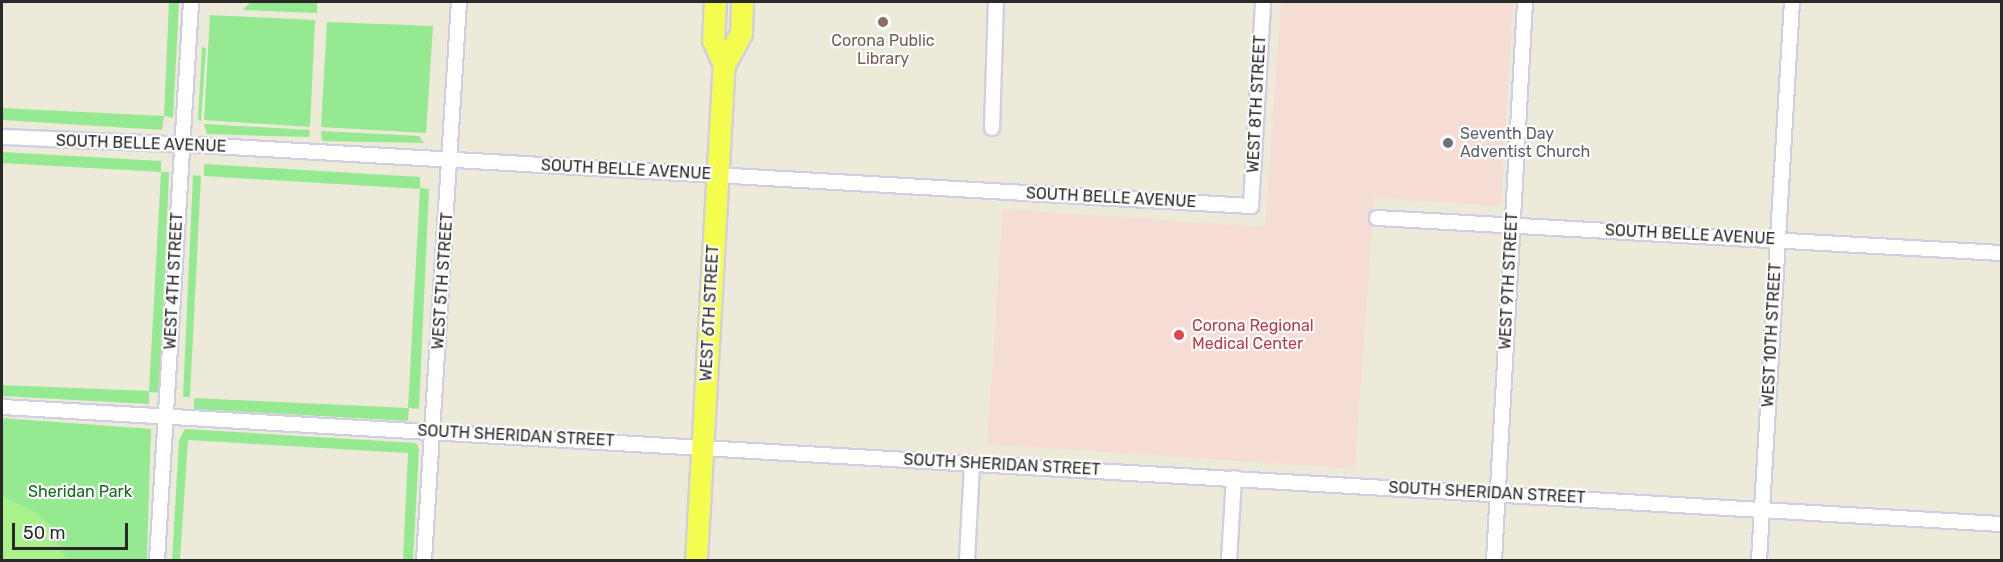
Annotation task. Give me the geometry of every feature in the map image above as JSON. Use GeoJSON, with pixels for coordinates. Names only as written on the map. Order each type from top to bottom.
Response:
{"type":"FeatureCollection","features":[{"type":"Feature","properties":{"kind":"main road","name":"WEST 6TH STREET"},"geometry":{"type":"LineString","coordinates":[[714,2],[713,40],[724,65]]}},
{"type":"Feature","properties":{"kind":"main road","name":"WEST 6TH STREET"},"geometry":{"type":"LineString","coordinates":[[696,561],[724,65],[741,33],[742,2]]}},
{"type":"Feature","properties":{"kind":"street","name":"WEST 4TH STREET"},"geometry":{"type":"LineString","coordinates":[[157,561],[191,2]]}},
{"type":"Feature","properties":{"kind":"street","name":"WEST 5TH STREET"},"geometry":{"type":"LineString","coordinates":[[424,561],[451,160],[459,2]]}},
{"type":"Feature","properties":{"kind":"street"},"geometry":{"type":"LineString","coordinates":[[992,128],[996,2]]}},
{"type":"Feature","properties":{"kind":"street","name":"WEST 8TH STREET"},"geometry":{"type":"LineString","coordinates":[[1251,206],[1263,2]]}},
{"type":"Feature","properties":{"kind":"street","name":"WEST 9TH STREET"},"geometry":{"type":"LineString","coordinates":[[1494,561],[1525,2]]}},
{"type":"Feature","properties":{"kind":"street","name":"WEST 10TH STREET"},"geometry":{"type":"LineString","coordinates":[[1759,561],[1792,2]]}},
{"type":"Feature","properties":{"kind":"street","name":"SOUTH BELLE AVENUE"},"geometry":{"type":"LineString","coordinates":[[2,137],[182,144],[1251,206]]}},
{"type":"Feature","properties":{"kind":"street","name":"SOUTH BELLE AVENUE"},"geometry":{"type":"LineString","coordinates":[[1377,218],[2001,253]]}},
{"type":"Feature","properties":{"kind":"street","name":"SOUTH SHERIDAN STREET"},"geometry":{"type":"LineString","coordinates":[[2,407],[2001,524]]}},
{"type":"Feature","properties":{"kind":"street"},"geometry":{"type":"LineString","coordinates":[[967,561],[972,463]]}},
{"type":"Feature","properties":{"kind":"street"},"geometry":{"type":"LineString","coordinates":[[1229,561],[1234,478]]}},
{"type":"Feature","properties":{"kind":"shaded area","name":"Corona Regional Medical Center"},"geometry":{"type":"Polygon","coordinates":[[[1281,2],[1513,2],[1501,206],[1374,198],[1355,469],[987,444],[1003,209],[1265,227],[1281,2]]]}},
{"type":"Feature","properties":{"kind":"green space"},"geometry":{"type":"Polygon","coordinates":[[[169,2],[179,2],[173,118],[164,116],[169,2]]]}},
{"type":"Feature","properties":{"kind":"green space"},"geometry":{"type":"Polygon","coordinates":[[[250,2],[317,2],[317,13],[243,10],[250,2]]]}},
{"type":"Feature","properties":{"kind":"green space"},"geometry":{"type":"Polygon","coordinates":[[[210,15],[315,20],[310,127],[204,120],[210,15]]]}},
{"type":"Feature","properties":{"kind":"green space"},"geometry":{"type":"Polygon","coordinates":[[[327,22],[433,26],[426,133],[321,127],[327,22]]]}},
{"type":"Feature","properties":{"kind":"green space"},"geometry":{"type":"Polygon","coordinates":[[[202,47],[206,48],[201,121],[198,120],[202,47]]]}},
{"type":"Feature","properties":{"kind":"green space"},"geometry":{"type":"Polygon","coordinates":[[[2,108],[164,116],[162,130],[2,120],[2,108]]]}},
{"type":"Feature","properties":{"kind":"green space"},"geometry":{"type":"Polygon","coordinates":[[[204,124],[310,130],[309,137],[207,134],[204,124]]]}},
{"type":"Feature","properties":{"kind":"green space"},"geometry":{"type":"Polygon","coordinates":[[[321,131],[419,136],[424,143],[322,141],[321,131]]]}},
{"type":"Feature","properties":{"kind":"green space"},"geometry":{"type":"Polygon","coordinates":[[[2,152],[161,161],[161,172],[2,163],[2,152]]]}},
{"type":"Feature","properties":{"kind":"green space"},"geometry":{"type":"Polygon","coordinates":[[[204,164],[420,177],[420,188],[429,189],[419,409],[409,408],[408,421],[194,409],[194,398],[408,408],[420,189],[204,176],[204,164]]]}},
{"type":"Feature","properties":{"kind":"green space"},"geometry":{"type":"Polygon","coordinates":[[[161,172],[169,172],[160,393],[149,392],[149,404],[2,396],[2,385],[149,391],[161,172]]]}},
{"type":"Feature","properties":{"kind":"green space"},"geometry":{"type":"Polygon","coordinates":[[[193,175],[201,176],[190,397],[183,397],[193,175]]]}},
{"type":"Feature","properties":{"kind":"green space","name":"Sheridan Park"},"geometry":{"type":"Polygon","coordinates":[[[2,418],[151,429],[147,560],[2,560],[2,418]]]}},
{"type":"Feature","properties":{"kind":"green space"},"geometry":{"type":"Polygon","coordinates":[[[185,429],[416,443],[419,449],[413,560],[403,560],[408,453],[188,440],[180,560],[172,560],[179,440],[185,429]]]}},
{"type":"Feature","properties":{"kind":"green space"},"geometry":{"type":"Polygon","coordinates":[[[2,496],[33,511],[49,524],[66,560],[2,560],[2,496]]]}},
{"type":"Feature","properties":{"kind":"place","name":"Corona Public Library"},"geometry":{"type":"Point","coordinates":[883,22]}},
{"type":"Feature","properties":{"kind":"place","name":"Seventh Day Adventist Church"},"geometry":{"type":"Point","coordinates":[1448,143]}},
{"type":"Feature","properties":{"kind":"place","name":"Corona Regional Medical Center"},"geometry":{"type":"Point","coordinates":[1179,335]}}]}
